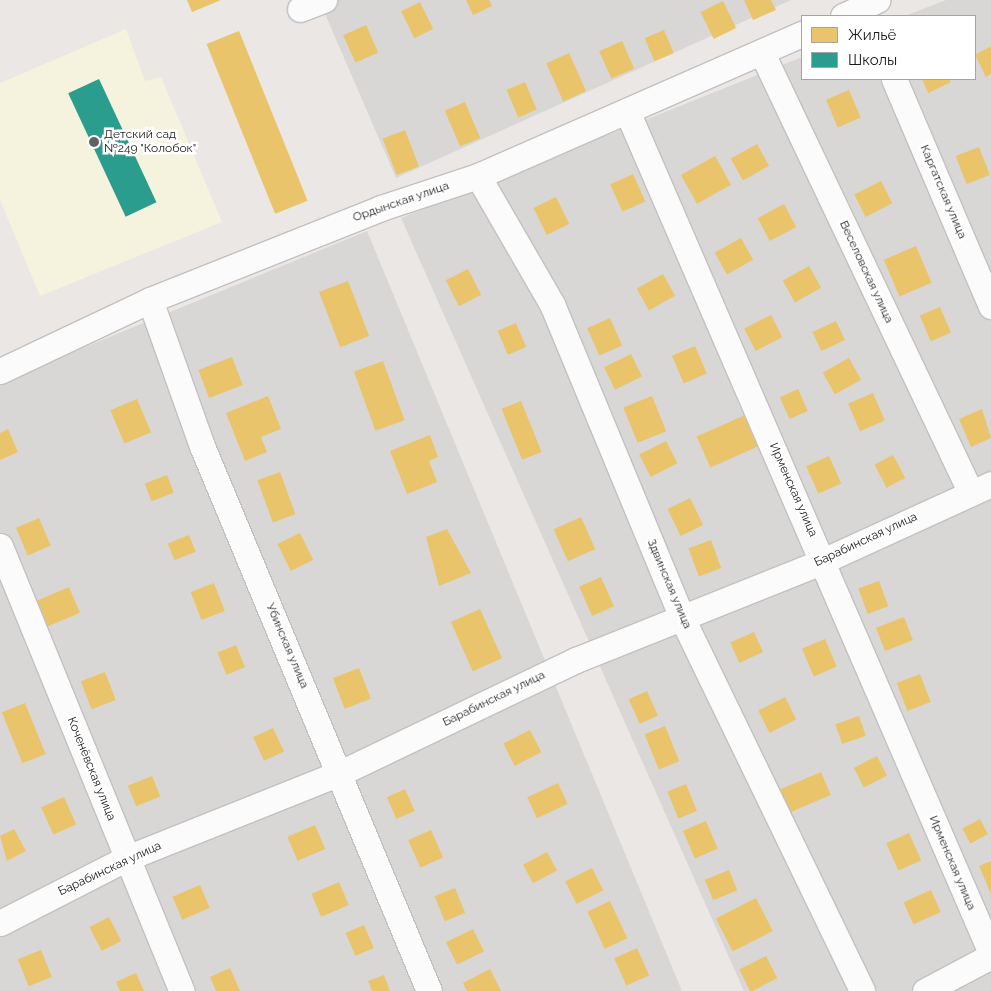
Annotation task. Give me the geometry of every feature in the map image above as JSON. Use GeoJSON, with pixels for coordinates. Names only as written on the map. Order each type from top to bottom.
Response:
{"type":"FeatureCollection","features":[{"type":"Feature","properties":{"kind":"street"},"geometry":{"type":"LineString","coordinates":[[300,10],[324,0]]}},
{"type":"Feature","properties":{"kind":"street","name":"Ордынская улица"},"geometry":{"type":"LineString","coordinates":[[0,371],[150,300],[381,208],[478,176],[801,34]]}},
{"type":"Feature","properties":{"kind":"street","name":"Веселовская улица"},"geometry":{"type":"LineString","coordinates":[[762,53],[980,488]]}},
{"type":"Feature","properties":{"kind":"street","name":"Каргатская улица"},"geometry":{"type":"LineString","coordinates":[[894,80],[991,306]]}},
{"type":"Feature","properties":{"kind":"street","name":"Ирменская улица"},"geometry":{"type":"LineString","coordinates":[[627,111],[823,561],[991,955]]}},
{"type":"Feature","properties":{"kind":"street","name":"Здвинская улица"},"geometry":{"type":"LineString","coordinates":[[478,176],[552,304],[683,620],[862,991]]}},
{"type":"Feature","properties":{"kind":"street","name":"Убинская улица"},"geometry":{"type":"LineString","coordinates":[[150,300],[202,446],[340,773],[429,991]]}},
{"type":"Feature","properties":{"kind":"street","name":"Барабинская улица"},"geometry":{"type":"LineString","coordinates":[[0,923],[127,858],[340,773],[576,660],[683,620],[823,561],[980,488]]}},
{"type":"Feature","properties":{"kind":"street","name":"Коченёвская улица"},"geometry":{"type":"LineString","coordinates":[[0,546],[182,991]]}},
{"type":"Feature","properties":{"kind":"street"},"geometry":{"type":"LineString","coordinates":[[925,991],[991,955]]}},
{"type":"Feature","properties":{"kind":"shaded area"},"geometry":{"type":"Polygon","coordinates":[[[319,0],[791,0],[396,178],[319,0]]]}},
{"type":"Feature","properties":{"kind":"shaded area"},"geometry":{"type":"Polygon","coordinates":[[[946,0],[991,0],[991,991],[744,991],[401,218],[801,57],[801,80],[976,80],[976,15],[908,15],[946,0]]]}},
{"type":"Feature","properties":{"kind":"shaded area","name":"Детский сад №249 \"Колобок\""},"geometry":{"type":"Polygon","coordinates":[[[126,29],[145,81],[161,77],[222,222],[40,296],[0,200],[0,83],[126,29]]]}},
{"type":"Feature","properties":{"kind":"shaded area"},"geometry":{"type":"Polygon","coordinates":[[[367,231],[682,991],[0,991],[0,382],[367,231]]]}},
{"type":"Feature","properties":{"kind":"building: Жильё"},"geometry":{"type":"Polygon","coordinates":[[[187,0],[221,0],[192,12],[187,0]]]}},
{"type":"Feature","properties":{"kind":"building: Жильё"},"geometry":{"type":"Polygon","coordinates":[[[466,0],[489,0],[492,6],[473,15],[466,0]]]}},
{"type":"Feature","properties":{"kind":"building: Жильё"},"geometry":{"type":"Polygon","coordinates":[[[744,0],[771,0],[776,10],[753,20],[744,0]]]}},
{"type":"Feature","properties":{"kind":"building: Жильё"},"geometry":{"type":"Polygon","coordinates":[[[723,1],[736,28],[714,39],[701,12],[723,1]]]}},
{"type":"Feature","properties":{"kind":"building: Жильё"},"geometry":{"type":"Polygon","coordinates":[[[420,2],[433,29],[414,38],[401,11],[420,2]]]}},
{"type":"Feature","properties":{"kind":"building: Жильё"},"geometry":{"type":"Polygon","coordinates":[[[366,25],[378,52],[355,63],[343,35],[366,25]]]}},
{"type":"Feature","properties":{"kind":"building: Жильё"},"geometry":{"type":"Polygon","coordinates":[[[664,30],[674,53],[654,61],[645,38],[664,30]]]}},
{"type":"Feature","properties":{"kind":"building: Жильё"},"geometry":{"type":"Polygon","coordinates":[[[239,31],[308,201],[275,214],[207,44],[239,31]]]}},
{"type":"Feature","properties":{"kind":"building: Жильё"},"geometry":{"type":"Polygon","coordinates":[[[622,41],[634,68],[611,79],[599,51],[622,41]]]}},
{"type":"Feature","properties":{"kind":"building: Жильё"},"geometry":{"type":"Polygon","coordinates":[[[991,46],[991,74],[986,77],[976,57],[976,54],[991,46]]]}},
{"type":"Feature","properties":{"kind":"building: Жильё"},"geometry":{"type":"Polygon","coordinates":[[[569,53],[586,91],[563,102],[546,63],[569,53]]]}},
{"type":"Feature","properties":{"kind":"building: Жильё"},"geometry":{"type":"Polygon","coordinates":[[[922,80],[950,80],[951,82],[928,93],[922,80]]]}},
{"type":"Feature","properties":{"kind":"building: Жильё"},"geometry":{"type":"Polygon","coordinates":[[[525,82],[537,110],[518,117],[507,90],[525,82]]]}},
{"type":"Feature","properties":{"kind":"building: Жильё"},"geometry":{"type":"Polygon","coordinates":[[[849,90],[861,118],[838,127],[826,100],[849,90]]]}},
{"type":"Feature","properties":{"kind":"building: Жильё"},"geometry":{"type":"Polygon","coordinates":[[[465,102],[480,138],[460,146],[445,111],[465,102]]]}},
{"type":"Feature","properties":{"kind":"building: Жильё"},"geometry":{"type":"Polygon","coordinates":[[[405,130],[419,166],[397,175],[383,139],[405,130]]]}},
{"type":"Feature","properties":{"kind":"building: Жильё"},"geometry":{"type":"Polygon","coordinates":[[[757,144],[769,166],[743,180],[731,159],[757,144]]]}},
{"type":"Feature","properties":{"kind":"building: Жильё"},"geometry":{"type":"Polygon","coordinates":[[[979,147],[990,175],[966,184],[956,156],[979,147]]]}},
{"type":"Feature","properties":{"kind":"building: Жильё"},"geometry":{"type":"Polygon","coordinates":[[[715,156],[731,185],[697,204],[681,175],[715,156]]]}},
{"type":"Feature","properties":{"kind":"building: Жильё"},"geometry":{"type":"Polygon","coordinates":[[[633,174],[645,201],[622,212],[610,184],[633,174]]]}},
{"type":"Feature","properties":{"kind":"building: Жильё"},"geometry":{"type":"Polygon","coordinates":[[[881,181],[892,203],[866,217],[854,195],[881,181]]]}},
{"type":"Feature","properties":{"kind":"building: Жильё"},"geometry":{"type":"Polygon","coordinates":[[[556,197],[569,224],[547,235],[534,208],[556,197]]]}},
{"type":"Feature","properties":{"kind":"building: Жильё"},"geometry":{"type":"Polygon","coordinates":[[[784,204],[796,227],[770,241],[758,218],[784,204]]]}},
{"type":"Feature","properties":{"kind":"building: Жильё"},"geometry":{"type":"Polygon","coordinates":[[[741,238],[753,260],[727,274],[715,253],[741,238]]]}},
{"type":"Feature","properties":{"kind":"building: Жильё"},"geometry":{"type":"Polygon","coordinates":[[[916,246],[932,283],[899,296],[884,260],[916,246]]]}},
{"type":"Feature","properties":{"kind":"building: Жильё"},"geometry":{"type":"Polygon","coordinates":[[[809,266],[821,288],[795,302],[783,281],[809,266]]]}},
{"type":"Feature","properties":{"kind":"building: Жильё"},"geometry":{"type":"Polygon","coordinates":[[[468,269],[481,295],[459,306],[446,280],[468,269]]]}},
{"type":"Feature","properties":{"kind":"building: Жильё"},"geometry":{"type":"Polygon","coordinates":[[[663,274],[675,296],[649,310],[637,289],[663,274]]]}},
{"type":"Feature","properties":{"kind":"building: Жильё"},"geometry":{"type":"Polygon","coordinates":[[[348,281],[369,336],[340,347],[319,292],[348,281]]]}},
{"type":"Feature","properties":{"kind":"building: Жильё"},"geometry":{"type":"Polygon","coordinates":[[[940,307],[951,333],[931,341],[920,316],[940,307]]]}},
{"type":"Feature","properties":{"kind":"building: Жильё"},"geometry":{"type":"Polygon","coordinates":[[[771,315],[782,337],[756,351],[744,329],[771,315]]]}},
{"type":"Feature","properties":{"kind":"building: Жильё"},"geometry":{"type":"Polygon","coordinates":[[[610,318],[622,345],[599,356],[587,328],[610,318]]]}},
{"type":"Feature","properties":{"kind":"building: Жильё"},"geometry":{"type":"Polygon","coordinates":[[[836,321],[845,340],[821,351],[812,332],[836,321]]]}},
{"type":"Feature","properties":{"kind":"building: Жильё"},"geometry":{"type":"Polygon","coordinates":[[[516,323],[526,347],[508,355],[498,331],[516,323]]]}},
{"type":"Feature","properties":{"kind":"building: Жильё"},"geometry":{"type":"Polygon","coordinates":[[[695,346],[707,374],[684,383],[672,356],[695,346]]]}},
{"type":"Feature","properties":{"kind":"building: Жильё"},"geometry":{"type":"Polygon","coordinates":[[[631,354],[642,376],[615,390],[604,367],[631,354]]]}},
{"type":"Feature","properties":{"kind":"building: Жильё"},"geometry":{"type":"Polygon","coordinates":[[[232,357],[243,385],[209,398],[198,370],[232,357]]]}},
{"type":"Feature","properties":{"kind":"building: Жильё"},"geometry":{"type":"Polygon","coordinates":[[[849,358],[861,380],[835,394],[823,373],[849,358]]]}},
{"type":"Feature","properties":{"kind":"building: Жильё"},"geometry":{"type":"Polygon","coordinates":[[[383,361],[405,420],[375,431],[354,372],[383,361]]]}},
{"type":"Feature","properties":{"kind":"building: Жильё"},"geometry":{"type":"Polygon","coordinates":[[[798,389],[808,411],[789,419],[780,397],[798,389]]]}},
{"type":"Feature","properties":{"kind":"building: Жильё"},"geometry":{"type":"Polygon","coordinates":[[[873,393],[885,421],[860,431],[848,404],[873,393]]]}},
{"type":"Feature","properties":{"kind":"building: Жильё"},"geometry":{"type":"Polygon","coordinates":[[[268,396],[281,429],[261,437],[267,452],[245,461],[226,413],[268,396]]]}},
{"type":"Feature","properties":{"kind":"building: Жильё"},"geometry":{"type":"Polygon","coordinates":[[[652,396],[666,431],[637,443],[623,408],[652,396]]]}},
{"type":"Feature","properties":{"kind":"building: Жильё"},"geometry":{"type":"Polygon","coordinates":[[[137,399],[151,432],[124,443],[110,410],[137,399]]]}},
{"type":"Feature","properties":{"kind":"building: Жильё"},"geometry":{"type":"Polygon","coordinates":[[[521,401],[542,452],[522,460],[502,409],[521,401]]]}},
{"type":"Feature","properties":{"kind":"building: Жильё"},"geometry":{"type":"Polygon","coordinates":[[[982,409],[991,438],[971,447],[959,419],[982,409]]]}},
{"type":"Feature","properties":{"kind":"building: Жильё"},"geometry":{"type":"Polygon","coordinates":[[[745,415],[759,446],[710,468],[697,437],[745,415]]]}},
{"type":"Feature","properties":{"kind":"building: Жильё"},"geometry":{"type":"Polygon","coordinates":[[[8,429],[18,452],[0,460],[0,433],[8,429]]]}},
{"type":"Feature","properties":{"kind":"building: Жильё"},"geometry":{"type":"Polygon","coordinates":[[[430,435],[438,457],[429,461],[437,482],[407,494],[390,451],[430,435]]]}},
{"type":"Feature","properties":{"kind":"building: Жильё"},"geometry":{"type":"Polygon","coordinates":[[[666,441],[677,463],[651,477],[639,455],[666,441]]]}},
{"type":"Feature","properties":{"kind":"building: Жильё"},"geometry":{"type":"Polygon","coordinates":[[[893,455],[905,478],[887,488],[874,465],[893,455]]]}},
{"type":"Feature","properties":{"kind":"building: Жильё"},"geometry":{"type":"Polygon","coordinates":[[[829,456],[841,483],[818,494],[806,466],[829,456]]]}},
{"type":"Feature","properties":{"kind":"building: Жильё"},"geometry":{"type":"Polygon","coordinates":[[[280,472],[295,514],[273,522],[257,480],[280,472]]]}},
{"type":"Feature","properties":{"kind":"building: Жильё"},"geometry":{"type":"Polygon","coordinates":[[[167,475],[174,493],[151,501],[145,484],[167,475]]]}},
{"type":"Feature","properties":{"kind":"building: Жильё"},"geometry":{"type":"Polygon","coordinates":[[[690,498],[703,525],[681,536],[668,509],[690,498]]]}},
{"type":"Feature","properties":{"kind":"building: Жильё"},"geometry":{"type":"Polygon","coordinates":[[[581,517],[595,549],[568,561],[554,529],[581,517]]]}},
{"type":"Feature","properties":{"kind":"building: Жильё"},"geometry":{"type":"Polygon","coordinates":[[[39,518],[51,546],[28,555],[16,528],[39,518]]]}},
{"type":"Feature","properties":{"kind":"building: Жильё"},"geometry":{"type":"Polygon","coordinates":[[[447,529],[471,573],[439,586],[426,537],[447,529]]]}},
{"type":"Feature","properties":{"kind":"building: Жильё"},"geometry":{"type":"Polygon","coordinates":[[[300,533],[313,560],[291,571],[278,544],[300,533]]]}},
{"type":"Feature","properties":{"kind":"building: Жильё"},"geometry":{"type":"Polygon","coordinates":[[[189,535],[196,552],[174,560],[168,544],[189,535]]]}},
{"type":"Feature","properties":{"kind":"building: Жильё"},"geometry":{"type":"Polygon","coordinates":[[[711,540],[721,568],[699,576],[688,548],[711,540]]]}},
{"type":"Feature","properties":{"kind":"building: Жильё"},"geometry":{"type":"Polygon","coordinates":[[[601,577],[614,606],[592,616],[579,587],[601,577]]]}},
{"type":"Feature","properties":{"kind":"building: Жильё"},"geometry":{"type":"Polygon","coordinates":[[[879,581],[888,606],[868,614],[858,589],[879,581]]]}},
{"type":"Feature","properties":{"kind":"building: Жильё"},"geometry":{"type":"Polygon","coordinates":[[[214,583],[225,611],[201,620],[191,592],[214,583]]]}},
{"type":"Feature","properties":{"kind":"building: Жильё"},"geometry":{"type":"Polygon","coordinates":[[[69,587],[80,613],[48,626],[37,601],[69,587]]]}},
{"type":"Feature","properties":{"kind":"building: Жильё"},"geometry":{"type":"Polygon","coordinates":[[[480,609],[502,658],[473,671],[451,622],[480,609]]]}},
{"type":"Feature","properties":{"kind":"building: Жильё"},"geometry":{"type":"Polygon","coordinates":[[[904,617],[913,640],[885,651],[876,628],[904,617]]]}},
{"type":"Feature","properties":{"kind":"building: Жильё"},"geometry":{"type":"Polygon","coordinates":[[[754,632],[763,652],[739,663],[730,643],[754,632]]]}},
{"type":"Feature","properties":{"kind":"building: Жильё"},"geometry":{"type":"Polygon","coordinates":[[[825,639],[837,667],[814,676],[802,649],[825,639]]]}},
{"type":"Feature","properties":{"kind":"building: Жильё"},"geometry":{"type":"Polygon","coordinates":[[[236,645],[245,667],[226,675],[217,652],[236,645]]]}},
{"type":"Feature","properties":{"kind":"building: Жильё"},"geometry":{"type":"Polygon","coordinates":[[[359,668],[371,699],[345,709],[333,678],[359,668]]]}},
{"type":"Feature","properties":{"kind":"building: Жильё"},"geometry":{"type":"Polygon","coordinates":[[[105,672],[116,700],[91,709],[81,681],[105,672]]]}},
{"type":"Feature","properties":{"kind":"building: Жильё"},"geometry":{"type":"Polygon","coordinates":[[[920,674],[931,702],[907,711],[897,683],[920,674]]]}},
{"type":"Feature","properties":{"kind":"building: Жильё"},"geometry":{"type":"Polygon","coordinates":[[[647,691],[658,716],[640,724],[629,699],[647,691]]]}},
{"type":"Feature","properties":{"kind":"building: Жильё"},"geometry":{"type":"Polygon","coordinates":[[[785,697],[796,719],[770,733],[758,711],[785,697]]]}},
{"type":"Feature","properties":{"kind":"building: Жильё"},"geometry":{"type":"Polygon","coordinates":[[[25,703],[46,754],[22,763],[2,712],[25,703]]]}},
{"type":"Feature","properties":{"kind":"building: Жильё"},"geometry":{"type":"Polygon","coordinates":[[[859,716],[866,736],[842,744],[835,724],[859,716]]]}},
{"type":"Feature","properties":{"kind":"building: Жильё"},"geometry":{"type":"Polygon","coordinates":[[[665,726],[679,761],[659,769],[645,734],[665,726]]]}},
{"type":"Feature","properties":{"kind":"building: Жильё"},"geometry":{"type":"Polygon","coordinates":[[[273,728],[284,752],[264,761],[253,737],[273,728]]]}},
{"type":"Feature","properties":{"kind":"building: Жильё"},"geometry":{"type":"Polygon","coordinates":[[[530,730],[541,752],[515,766],[503,744],[530,730]]]}},
{"type":"Feature","properties":{"kind":"building: Жильё"},"geometry":{"type":"Polygon","coordinates":[[[877,756],[887,776],[864,787],[854,768],[877,756]]]}},
{"type":"Feature","properties":{"kind":"building: Жильё"},"geometry":{"type":"Polygon","coordinates":[[[821,772],[831,795],[784,815],[774,792],[821,772]]]}},
{"type":"Feature","properties":{"kind":"building: Жильё"},"geometry":{"type":"Polygon","coordinates":[[[152,776],[160,796],[136,806],[128,786],[152,776]]]}},
{"type":"Feature","properties":{"kind":"building: Жильё"},"geometry":{"type":"Polygon","coordinates":[[[558,783],[568,804],[537,818],[527,797],[558,783]]]}},
{"type":"Feature","properties":{"kind":"building: Жильё"},"geometry":{"type":"Polygon","coordinates":[[[686,784],[697,811],[678,818],[667,791],[686,784]]]}},
{"type":"Feature","properties":{"kind":"building: Жильё"},"geometry":{"type":"Polygon","coordinates":[[[405,789],[415,811],[396,819],[387,797],[405,789]]]}},
{"type":"Feature","properties":{"kind":"building: Жильё"},"geometry":{"type":"Polygon","coordinates":[[[64,797],[76,824],[53,835],[41,807],[64,797]]]}},
{"type":"Feature","properties":{"kind":"building: Жильё"},"geometry":{"type":"Polygon","coordinates":[[[980,819],[988,834],[970,843],[962,828],[980,819]]]}},
{"type":"Feature","properties":{"kind":"building: Жильё"},"geometry":{"type":"Polygon","coordinates":[[[706,821],[718,849],[695,858],[683,831],[706,821]]]}},
{"type":"Feature","properties":{"kind":"building: Жильё"},"geometry":{"type":"Polygon","coordinates":[[[315,825],[325,849],[298,861],[287,837],[315,825]]]}},
{"type":"Feature","properties":{"kind":"building: Жильё"},"geometry":{"type":"Polygon","coordinates":[[[14,829],[26,851],[7,861],[0,836],[14,829]]]}},
{"type":"Feature","properties":{"kind":"building: Жильё"},"geometry":{"type":"Polygon","coordinates":[[[431,830],[443,857],[420,868],[408,840],[431,830]]]}},
{"type":"Feature","properties":{"kind":"building: Жильё"},"geometry":{"type":"Polygon","coordinates":[[[909,833],[921,860],[898,871],[886,843],[909,833]]]}},
{"type":"Feature","properties":{"kind":"building: Жильё"},"geometry":{"type":"Polygon","coordinates":[[[547,852],[557,871],[533,883],[523,865],[547,852]]]}},
{"type":"Feature","properties":{"kind":"building: Жильё"},"geometry":{"type":"Polygon","coordinates":[[[991,861],[991,894],[979,866],[991,861]]]}},
{"type":"Feature","properties":{"kind":"building: Жильё"},"geometry":{"type":"Polygon","coordinates":[[[592,868],[603,890],[577,904],[565,882],[592,868]]]}},
{"type":"Feature","properties":{"kind":"building: Жильё"},"geometry":{"type":"Polygon","coordinates":[[[729,870],[737,890],[713,900],[705,880],[729,870]]]}},
{"type":"Feature","properties":{"kind":"building: Жильё"},"geometry":{"type":"Polygon","coordinates":[[[339,882],[349,905],[321,917],[311,894],[339,882]]]}},
{"type":"Feature","properties":{"kind":"building: Жильё"},"geometry":{"type":"Polygon","coordinates":[[[200,885],[210,908],[182,920],[172,897],[200,885]]]}},
{"type":"Feature","properties":{"kind":"building: Жильё"},"geometry":{"type":"Polygon","coordinates":[[[455,888],[465,913],[445,921],[435,896],[455,888]]]}},
{"type":"Feature","properties":{"kind":"building: Жильё"},"geometry":{"type":"Polygon","coordinates":[[[931,890],[941,912],[913,924],[904,902],[931,890]]]}},
{"type":"Feature","properties":{"kind":"building: Жильё"},"geometry":{"type":"Polygon","coordinates":[[[756,898],[773,931],[733,951],[716,918],[756,898]]]}},
{"type":"Feature","properties":{"kind":"building: Жильё"},"geometry":{"type":"Polygon","coordinates":[[[610,901],[627,938],[605,949],[587,912],[610,901]]]}},
{"type":"Feature","properties":{"kind":"building: Жильё"},"geometry":{"type":"Polygon","coordinates":[[[109,917],[121,941],[102,951],[89,927],[109,917]]]}},
{"type":"Feature","properties":{"kind":"building: Жильё"},"geometry":{"type":"Polygon","coordinates":[[[364,925],[374,948],[355,956],[346,933],[364,925]]]}},
{"type":"Feature","properties":{"kind":"building: Жильё"},"geometry":{"type":"Polygon","coordinates":[[[473,929],[484,951],[457,965],[446,942],[473,929]]]}},
{"type":"Feature","properties":{"kind":"building: Жильё"},"geometry":{"type":"Polygon","coordinates":[[[637,948],[649,975],[626,986],[614,958],[637,948]]]}},
{"type":"Feature","properties":{"kind":"building: Жильё"},"geometry":{"type":"Polygon","coordinates":[[[41,950],[52,977],[29,986],[18,959],[41,950]]]}},
{"type":"Feature","properties":{"kind":"building: Жильё"},"geometry":{"type":"Polygon","coordinates":[[[766,956],[777,978],[750,991],[739,970],[766,956]]]}},
{"type":"Feature","properties":{"kind":"building: Жильё"},"geometry":{"type":"Polygon","coordinates":[[[230,968],[240,991],[216,991],[210,977],[230,968]]]}},
{"type":"Feature","properties":{"kind":"building: Жильё"},"geometry":{"type":"Polygon","coordinates":[[[490,969],[501,991],[467,991],[463,983],[490,969]]]}},
{"type":"Feature","properties":{"kind":"building: Жильё"},"geometry":{"type":"Polygon","coordinates":[[[136,973],[144,991],[120,991],[116,982],[136,973]]]}},
{"type":"Feature","properties":{"kind":"building: Жильё"},"geometry":{"type":"Polygon","coordinates":[[[384,975],[390,991],[372,991],[368,981],[384,975]]]}},
{"type":"Feature","properties":{"kind":"building: Школы"},"geometry":{"type":"Polygon","coordinates":[[[99,79],[156,202],[126,217],[68,93],[99,79]]]}},
{"type":"Feature","properties":{"kind":"place","name":"Детский сад №249 \"Колобок\""},"geometry":{"type":"Point","coordinates":[94,142]}}]}
